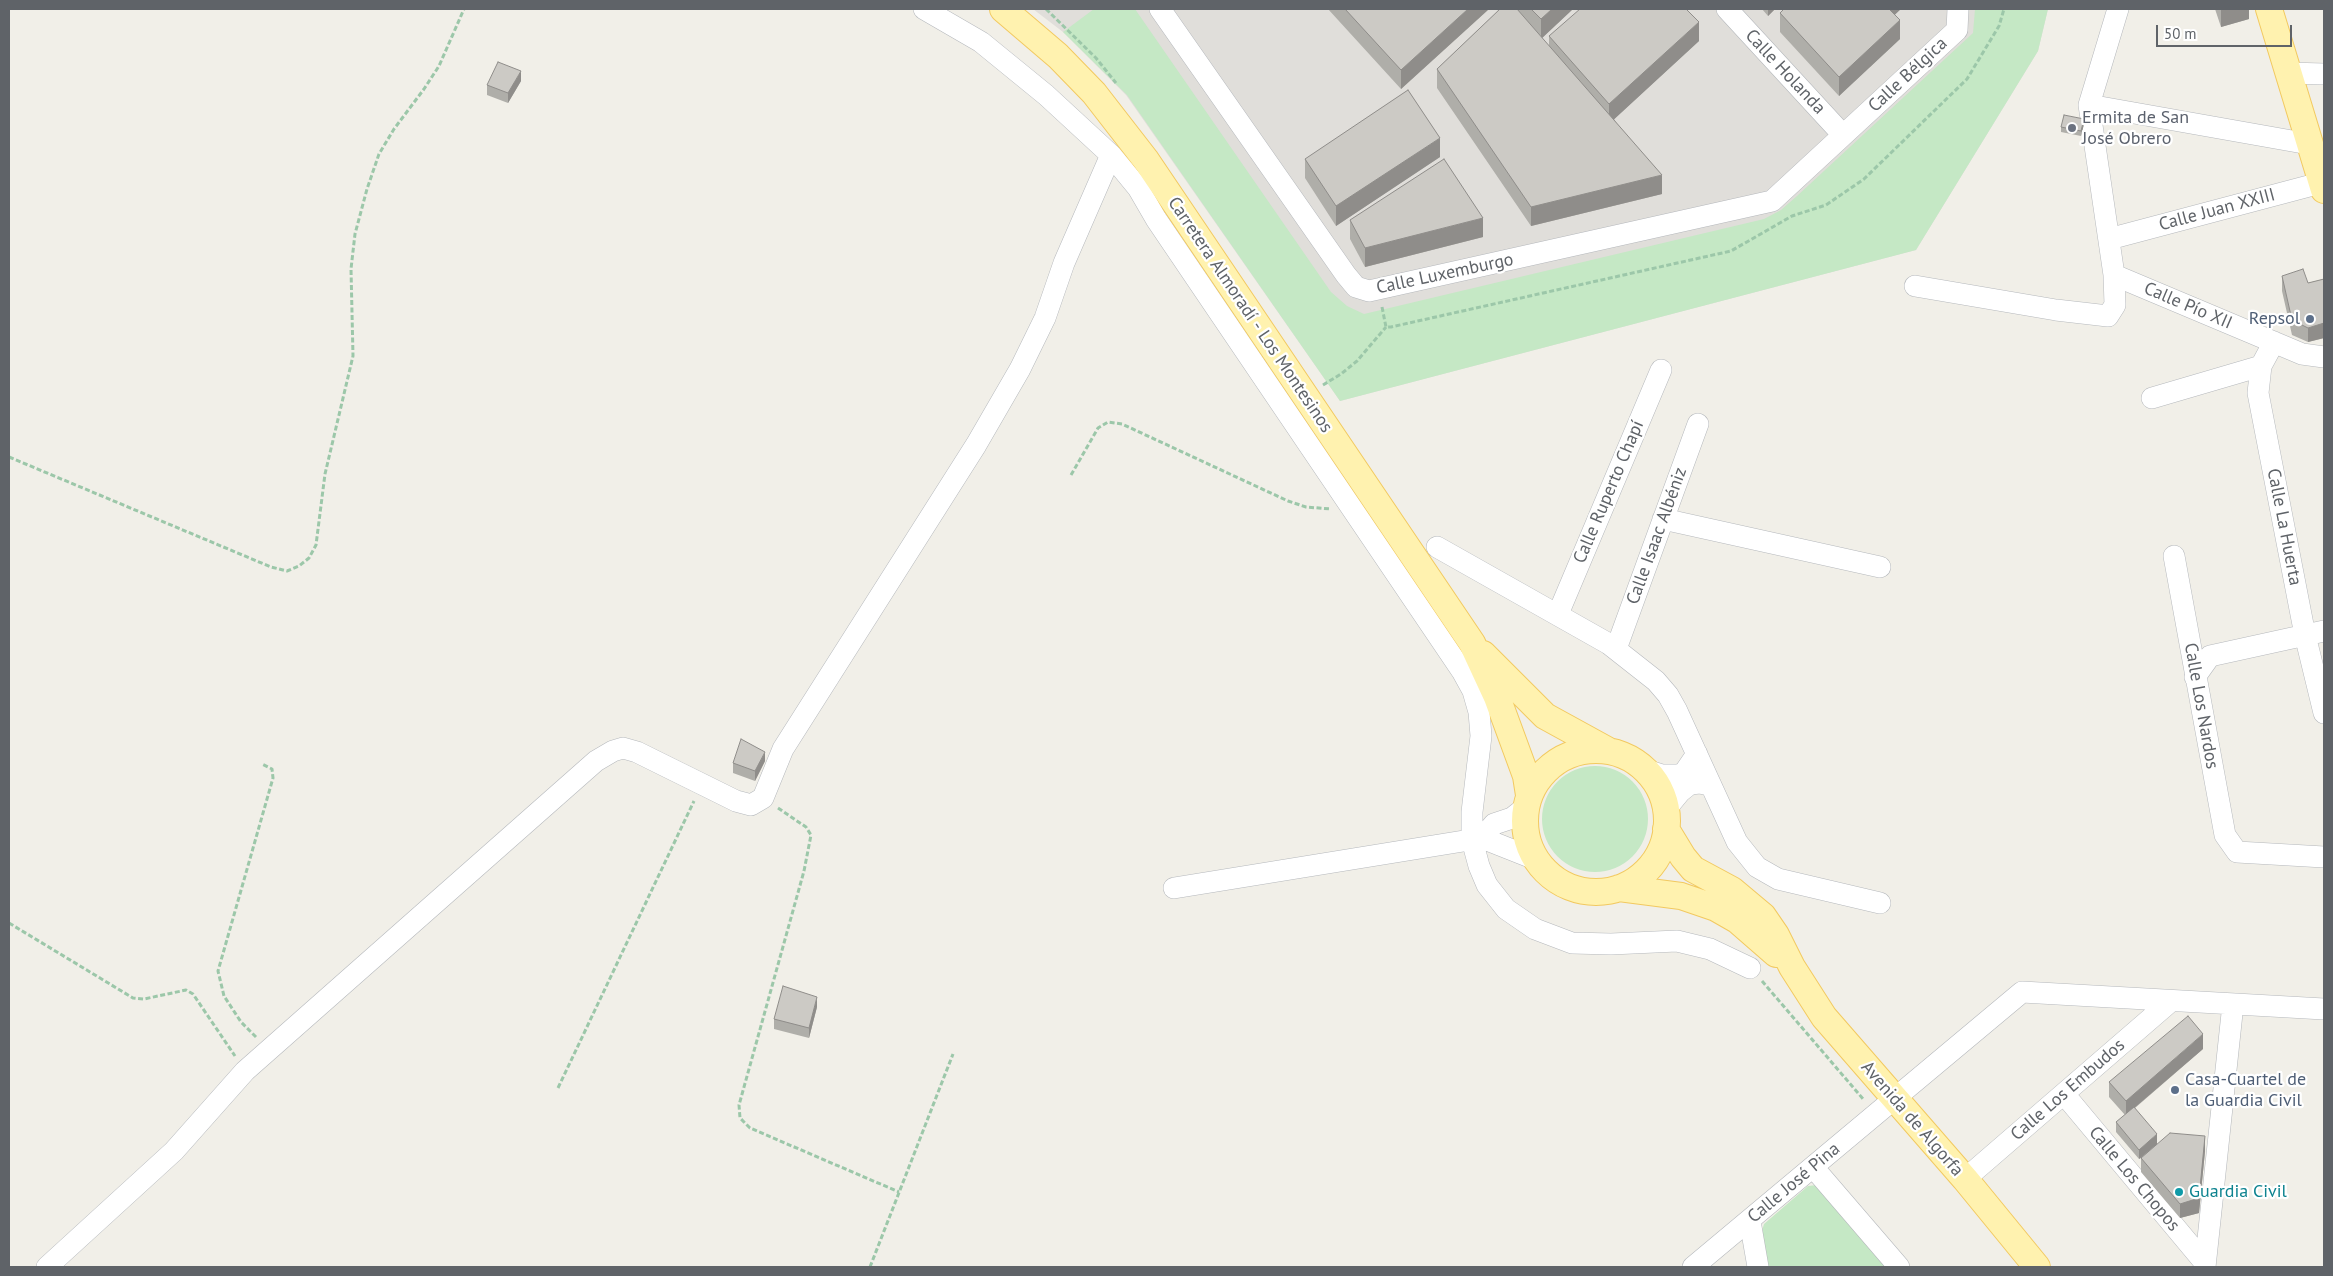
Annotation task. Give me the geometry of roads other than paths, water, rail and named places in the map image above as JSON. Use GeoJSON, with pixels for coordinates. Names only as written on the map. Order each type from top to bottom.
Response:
{"type":"FeatureCollection","features":[{"type":"Feature","properties":{"kind":"main road","name":"Carretera Almoradí - Los Montesinos"},"geometry":{"type":"LineString","coordinates":[[1003,9],[1058,56],[1094,93],[1129,138],[1191,225],[1304,396],[1472,643],[1497,697],[1526,776],[1528,801]]}},
{"type":"Feature","properties":{"kind":"main road"},"geometry":{"type":"LineString","coordinates":[[2269,9],[2323,185]]}},
{"type":"Feature","properties":{"kind":"main road","name":"Carretera Almoradí - Los Montesinos"},"geometry":{"type":"LineString","coordinates":[[1472,643],[1545,716],[1608,751]]}},
{"type":"Feature","properties":{"kind":"main road"},"geometry":{"type":"LineString","coordinates":[[1584,751],[1608,751],[1628,758],[1646,770],[1655,782],[1666,819],[1663,844],[1656,859],[1634,881],[1606,892],[1578,891],[1554,879],[1535,859],[1526,834],[1528,801],[1542,774],[1561,759],[1584,751]]}},
{"type":"Feature","properties":{"kind":"main road","name":"Avenida de Algorfa"},"geometry":{"type":"LineString","coordinates":[[1666,819],[1683,856],[1694,869],[1732,890],[1763,916],[1776,935],[1792,967],[1885,1107],[1965,1179],[2037,1267]]}},
{"type":"Feature","properties":{"kind":"main road","name":"Avenida de Algorfa"},"geometry":{"type":"LineString","coordinates":[[1619,888],[1681,896],[1716,908],[1737,920],[1754,933],[1792,967]]}},
{"type":"Feature","properties":{"kind":"street"},"geometry":{"type":"LineString","coordinates":[[924,9],[981,42],[1046,95],[1111,155],[1138,188],[1156,219],[1355,510],[1462,671],[1473,691],[1479,712],[1481,736],[1472,812],[1477,839],[1478,866],[1487,885],[1506,909],[1535,929],[1572,943],[1677,941],[1710,949],[1750,968]]}},
{"type":"Feature","properties":{"kind":"street","name":"Calle Luxemburgo"},"geometry":{"type":"LineString","coordinates":[[1160,9],[1346,275],[1356,286],[1369,290],[1772,200],[1843,135]]}},
{"type":"Feature","properties":{"kind":"street","name":"Calle Holanda"},"geometry":{"type":"LineString","coordinates":[[1727,9],[1843,135]]}},
{"type":"Feature","properties":{"kind":"street","name":"Calle Bélgica"},"geometry":{"type":"LineString","coordinates":[[1843,135],[1958,30],[1958,9]]}},
{"type":"Feature","properties":{"kind":"street"},"geometry":{"type":"LineString","coordinates":[[1915,286],[2056,310],[2108,316],[2115,305],[2114,274],[2089,104],[2118,9]]}},
{"type":"Feature","properties":{"kind":"street"},"geometry":{"type":"LineString","coordinates":[[2288,73],[2324,74]]}},
{"type":"Feature","properties":{"kind":"street"},"geometry":{"type":"LineString","coordinates":[[2089,104],[2309,144]]}},
{"type":"Feature","properties":{"kind":"street"},"geometry":{"type":"LineString","coordinates":[[47,1267],[174,1151],[245,1072],[596,761],[613,751],[623,748],[637,752],[736,801],[751,805],[763,798],[783,749],[960,471],[1020,370],[1045,318],[1064,263],[1111,155]]}},
{"type":"Feature","properties":{"kind":"street","name":"Calle Juan XXIII"},"geometry":{"type":"LineString","coordinates":[[2109,239],[2323,185]]}},
{"type":"Feature","properties":{"kind":"street","name":"Calle Pío XII"},"geometry":{"type":"LineString","coordinates":[[2114,274],[2302,354],[2324,357]]}},
{"type":"Feature","properties":{"kind":"street","name":"Calle La Huerta"},"geometry":{"type":"LineString","coordinates":[[2274,342],[2261,366],[2258,393],[2315,633],[2324,713]]}},
{"type":"Feature","properties":{"kind":"street"},"geometry":{"type":"LineString","coordinates":[[2152,398],[2261,366]]}},
{"type":"Feature","properties":{"kind":"street","name":"Calle Ruperto Chapí"},"geometry":{"type":"LineString","coordinates":[[1558,614],[1661,370]]}},
{"type":"Feature","properties":{"kind":"street","name":"Calle Isaac Albéniz"},"geometry":{"type":"LineString","coordinates":[[1616,648],[1698,424]]}},
{"type":"Feature","properties":{"kind":"street"},"geometry":{"type":"LineString","coordinates":[[1663,519],[1880,567]]}},
{"type":"Feature","properties":{"kind":"street"},"geometry":{"type":"LineString","coordinates":[[1438,547],[1616,648],[1644,670],[1668,695],[1737,842],[1757,867],[1778,879],[1880,904]]}},
{"type":"Feature","properties":{"kind":"street","name":"Calle Los Nardos"},"geometry":{"type":"LineString","coordinates":[[2174,556],[2225,835],[2237,852],[2324,857]]}},
{"type":"Feature","properties":{"kind":"street"},"geometry":{"type":"LineString","coordinates":[[2195,678],[2210,656],[2315,633]]}},
{"type":"Feature","properties":{"kind":"street"},"geometry":{"type":"LineString","coordinates":[[1646,770],[1662,775],[1678,776],[1684,773],[1697,754]]}},
{"type":"Feature","properties":{"kind":"street"},"geometry":{"type":"LineString","coordinates":[[1666,819],[1680,792],[1690,784],[1710,785]]}},
{"type":"Feature","properties":{"kind":"street"},"geometry":{"type":"LineString","coordinates":[[1477,839],[1494,824],[1512,818],[1528,801]]}},
{"type":"Feature","properties":{"kind":"street"},"geometry":{"type":"LineString","coordinates":[[1174,888],[1477,839],[1535,859]]}},
{"type":"Feature","properties":{"kind":"street","name":"Calle José Pina"},"geometry":{"type":"LineString","coordinates":[[1693,1267],[2022,992],[2324,1010]]}},
{"type":"Feature","properties":{"kind":"street","name":"Calle Los Embudos"},"geometry":{"type":"LineString","coordinates":[[1965,1179],[2171,1001]]}},
{"type":"Feature","properties":{"kind":"street"},"geometry":{"type":"LineString","coordinates":[[2205,1265],[2233,1004]]}},
{"type":"Feature","properties":{"kind":"street","name":"Calle Los Chopos"},"geometry":{"type":"LineString","coordinates":[[2064,1094],[2205,1265]]}},
{"type":"Feature","properties":{"kind":"street"},"geometry":{"type":"LineString","coordinates":[[1813,1167],[1899,1267]]}},
{"type":"Feature","properties":{"kind":"street"},"geometry":{"type":"LineString","coordinates":[[1750,1220],[1758,1267]]}},
{"type":"Feature","properties":{"kind":"place","name":"Ermita de San José Obrero"},"geometry":{"type":"Point","coordinates":[2072,128]}},
{"type":"Feature","properties":{"kind":"place","name":"Repsol"},"geometry":{"type":"Point","coordinates":[2310,319]}},
{"type":"Feature","properties":{"kind":"place","name":"Casa-Cuartel de la Guardia Civil"},"geometry":{"type":"Point","coordinates":[2175,1090]}},
{"type":"Feature","properties":{"kind":"place","name":"Guardia Civil"},"geometry":{"type":"Point","coordinates":[2179,1192]}}]}
